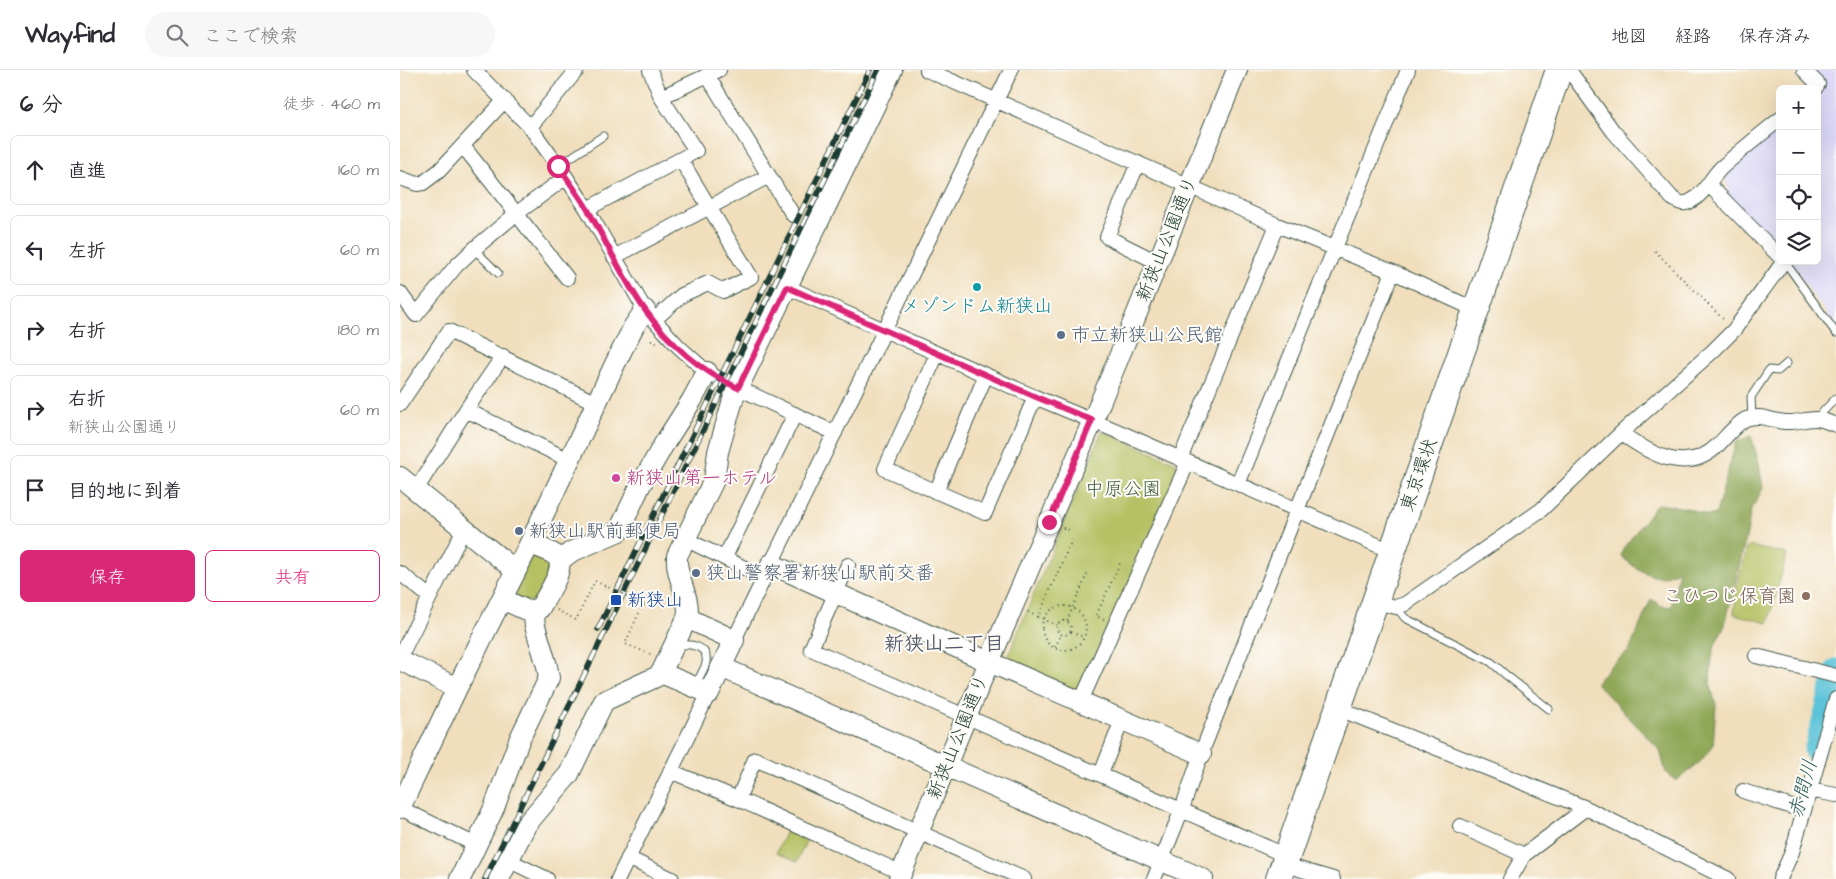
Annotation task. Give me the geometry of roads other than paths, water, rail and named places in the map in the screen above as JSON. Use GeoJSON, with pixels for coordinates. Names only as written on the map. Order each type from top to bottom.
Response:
{"type":"FeatureCollection","features":[{"type":"Feature","properties":{"kind":"highway","name":"東京環状"},"geometry":{"type":"LineString","coordinates":[[1290,871],[1344,711],[1393,552],[1476,310],[1569,72]]}},
{"type":"Feature","properties":{"kind":"highway","name":"東京環状"},"geometry":{"type":"LineString","coordinates":[[1344,711],[1392,606],[1569,72]]}},
{"type":"Feature","properties":{"kind":"street"},"geometry":{"type":"LineString","coordinates":[[474,70],[530,127],[587,209],[650,315],[679,347],[707,372],[835,433]]}},
{"type":"Feature","properties":{"kind":"street"},"geometry":{"type":"LineString","coordinates":[[530,127],[577,70]]}},
{"type":"Feature","properties":{"kind":"street"},"geometry":{"type":"LineString","coordinates":[[587,209],[696,151],[661,97],[650,70]]}},
{"type":"Feature","properties":{"kind":"street"},"geometry":{"type":"LineString","coordinates":[[499,879],[526,825],[569,774],[604,701],[656,677],[658,664],[674,647],[687,618],[689,608],[676,566],[676,556],[714,480],[718,452],[738,388],[892,70]]}},
{"type":"Feature","properties":{"kind":"street"},"geometry":{"type":"LineString","coordinates":[[927,70],[1276,225],[1393,272],[1476,310]]}},
{"type":"Feature","properties":{"kind":"street"},"geometry":{"type":"LineString","coordinates":[[618,879],[670,771],[702,690],[721,667],[1011,70]]}},
{"type":"Feature","properties":{"kind":"street","name":"新狭山公園通り"},"geometry":{"type":"LineString","coordinates":[[900,876],[1237,70]]}},
{"type":"Feature","properties":{"kind":"street"},"geometry":{"type":"LineString","coordinates":[[1238,484],[1408,70]]}},
{"type":"Feature","properties":{"kind":"street"},"geometry":{"type":"LineString","coordinates":[[1804,70],[1817,85]]}},
{"type":"Feature","properties":{"kind":"street"},"geometry":{"type":"LineString","coordinates":[[1569,72],[1588,94],[1613,131],[1678,203],[1692,201],[1709,185],[1719,170],[1776,122]]}},
{"type":"Feature","properties":{"kind":"street"},"geometry":{"type":"LineString","coordinates":[[661,97],[713,73],[769,176],[793,215]]}},
{"type":"Feature","properties":{"kind":"street"},"geometry":{"type":"LineString","coordinates":[[400,178],[417,184],[423,183],[439,171],[505,100]]}},
{"type":"Feature","properties":{"kind":"street"},"geometry":{"type":"LineString","coordinates":[[462,146],[567,278]]}},
{"type":"Feature","properties":{"kind":"street"},"geometry":{"type":"LineString","coordinates":[[476,845],[400,808],[457,688],[530,543],[634,326],[682,295],[708,283],[723,291],[751,277],[681,160]]}},
{"type":"Feature","properties":{"kind":"street"},"geometry":{"type":"LineString","coordinates":[[1138,163],[1107,237],[1157,262]]}},
{"type":"Feature","properties":{"kind":"street"},"geometry":{"type":"LineString","coordinates":[[400,292],[416,315],[456,266],[562,171]]}},
{"type":"Feature","properties":{"kind":"street"},"geometry":{"type":"LineString","coordinates":[[614,256],[769,176]]}},
{"type":"Feature","properties":{"kind":"street"},"geometry":{"type":"LineString","coordinates":[[1709,185],[1776,253]]}},
{"type":"Feature","properties":{"kind":"street"},"geometry":{"type":"LineString","coordinates":[[1081,701],[1184,460],[1276,225]]}},
{"type":"Feature","properties":{"kind":"street"},"geometry":{"type":"LineString","coordinates":[[1392,606],[1405,604],[1541,510],[1621,433],[1734,330],[1782,265]]}},
{"type":"Feature","properties":{"kind":"street"},"geometry":{"type":"LineString","coordinates":[[1157,870],[1296,510],[1393,272]]}},
{"type":"Feature","properties":{"kind":"street"},"geometry":{"type":"LineString","coordinates":[[787,287],[1393,552]]}},
{"type":"Feature","properties":{"kind":"street"},"geometry":{"type":"LineString","coordinates":[[400,404],[449,331],[596,403]]}},
{"type":"Feature","properties":{"kind":"street"},"geometry":{"type":"LineString","coordinates":[[937,354],[885,469],[936,492],[985,513],[1036,397]]}},
{"type":"Feature","properties":{"kind":"street"},"geometry":{"type":"LineString","coordinates":[[416,490],[466,410],[503,356]]}},
{"type":"Feature","properties":{"kind":"street"},"geometry":{"type":"LineString","coordinates":[[559,561],[571,552],[620,529],[640,486],[707,372]]}},
{"type":"Feature","properties":{"kind":"street"},"geometry":{"type":"LineString","coordinates":[[936,492],[986,375]]}},
{"type":"Feature","properties":{"kind":"street"},"geometry":{"type":"LineString","coordinates":[[466,410],[569,460]]}},
{"type":"Feature","properties":{"kind":"street"},"geometry":{"type":"LineString","coordinates":[[725,557],[795,414]]}},
{"type":"Feature","properties":{"kind":"street"},"geometry":{"type":"LineString","coordinates":[[1621,433],[1640,447],[1666,459],[1695,460],[1711,452],[1744,420],[1752,418],[1762,416],[1775,421],[1789,423],[1816,419],[1836,425]]}},
{"type":"Feature","properties":{"kind":"street"},"geometry":{"type":"LineString","coordinates":[[400,477],[516,570]]}},
{"type":"Feature","properties":{"kind":"street"},"geometry":{"type":"LineString","coordinates":[[457,688],[400,658],[464,529]]}},
{"type":"Feature","properties":{"kind":"street"},"geometry":{"type":"LineString","coordinates":[[685,539],[725,557],[836,594],[1201,754]]}},
{"type":"Feature","properties":{"kind":"street"},"geometry":{"type":"LineString","coordinates":[[502,599],[528,611],[540,608],[560,571],[559,561],[555,556],[530,543]]}},
{"type":"Feature","properties":{"kind":"street"},"geometry":{"type":"LineString","coordinates":[[848,565],[812,649],[1182,809],[1290,871],[1334,879]]}},
{"type":"Feature","properties":{"kind":"street"},"geometry":{"type":"LineString","coordinates":[[400,573],[430,597]]}},
{"type":"Feature","properties":{"kind":"street"},"geometry":{"type":"LineString","coordinates":[[460,879],[494,808],[520,738],[549,678],[535,626],[533,610]]}},
{"type":"Feature","properties":{"kind":"street"},"geometry":{"type":"LineString","coordinates":[[687,618],[734,640]]}},
{"type":"Feature","properties":{"kind":"street"},"geometry":{"type":"LineString","coordinates":[[1756,656],[1833,675]]}},
{"type":"Feature","properties":{"kind":"street"},"geometry":{"type":"LineString","coordinates":[[658,664],[702,690]]}},
{"type":"Feature","properties":{"kind":"street"},"geometry":{"type":"LineString","coordinates":[[721,667],[946,766],[1157,870],[1203,879]]}},
{"type":"Feature","properties":{"kind":"street"},"geometry":{"type":"LineString","coordinates":[[1780,879],[1792,852],[1799,810],[1809,790],[1836,699]]}},
{"type":"Feature","properties":{"kind":"street"},"geometry":{"type":"LineString","coordinates":[[1344,711],[1586,808],[1728,879]]}},
{"type":"Feature","properties":{"kind":"street"},"geometry":{"type":"LineString","coordinates":[[1101,774],[1122,720]]}},
{"type":"Feature","properties":{"kind":"street"},"geometry":{"type":"LineString","coordinates":[[738,799],[755,759],[1024,879]]}},
{"type":"Feature","properties":{"kind":"street"},"geometry":{"type":"LineString","coordinates":[[670,771],[738,799],[900,876]]}},
{"type":"Feature","properties":{"kind":"street"},"geometry":{"type":"LineString","coordinates":[[1809,790],[1836,795]]}},
{"type":"Feature","properties":{"kind":"street"},"geometry":{"type":"LineString","coordinates":[[1743,791],[1799,810]]}},
{"type":"Feature","properties":{"kind":"street"},"geometry":{"type":"LineString","coordinates":[[1510,879],[1524,855],[1586,808]]}},
{"type":"Feature","properties":{"kind":"street"},"geometry":{"type":"LineString","coordinates":[[1460,826],[1524,855]]}},
{"type":"Feature","properties":{"kind":"street"},"geometry":{"type":"LineString","coordinates":[[628,858],[672,879]]}},
{"type":"Feature","properties":{"kind":"street"},"geometry":{"type":"LineString","coordinates":[[508,860],[547,879]]}},
{"type":"Feature","properties":{"kind":"lane"},"geometry":{"type":"LineString","coordinates":[[562,171],[603,136]]}},
{"type":"Feature","properties":{"kind":"lane"},"geometry":{"type":"LineString","coordinates":[[474,249],[498,273]]}},
{"type":"Feature","properties":{"kind":"lane"},"geometry":{"type":"LineString","coordinates":[[1786,265],[1836,333]]}},
{"type":"Feature","properties":{"kind":"lane"},"geometry":{"type":"LineString","coordinates":[[1752,418],[1751,397],[1769,370],[1778,371],[1787,363]]}},
{"type":"Feature","properties":{"kind":"lane"},"geometry":{"type":"LineString","coordinates":[[1816,419],[1836,398]]}},
{"type":"Feature","properties":{"kind":"lane"},"geometry":{"type":"LineString","coordinates":[[1392,606],[1405,618],[1492,662],[1549,709]]}},
{"type":"Feature","properties":{"kind":"lane"},"geometry":{"type":"LineString","coordinates":[[674,647],[693,644],[705,653],[706,660],[702,690]]}},
{"type":"Feature","properties":{"kind":"waterway","name":"赤間川"},"geometry":{"type":"LineString","coordinates":[[1814,751],[1836,669]]}},
{"type":"Feature","properties":{"kind":"railway"},"geometry":{"type":"LineString","coordinates":[[598,629],[870,70]]}},
{"type":"Feature","properties":{"kind":"railway"},"geometry":{"type":"LineString","coordinates":[[485,879],[878,70]]}},
{"type":"Feature","properties":{"kind":"place","name":"メゾンドム新狭山"},"geometry":{"type":"Point","coordinates":[977,287]}},
{"type":"Feature","properties":{"kind":"place","name":"市立新狭山公民館"},"geometry":{"type":"Point","coordinates":[1061,335]}},
{"type":"Feature","properties":{"kind":"place","name":"新狭山第一ホテル"},"geometry":{"type":"Point","coordinates":[616,478]}},
{"type":"Feature","properties":{"kind":"place","name":"新狭山駅前郵便局"},"geometry":{"type":"Point","coordinates":[519,531]}},
{"type":"Feature","properties":{"kind":"place","name":"狭山警察署新狭山駅前交番"},"geometry":{"type":"Point","coordinates":[696,573]}},
{"type":"Feature","properties":{"kind":"place","name":"こひつじ保育園"},"geometry":{"type":"Point","coordinates":[1806,596]}},
{"type":"Feature","properties":{"kind":"place","name":"新狭山"},"geometry":{"type":"Point","coordinates":[616,600]}},
{"type":"Feature","properties":{"kind":"district","name":"新狭山二丁目"},"geometry":{"type":"Point","coordinates":[944,644]}},
{"type":"Feature","properties":{"kind":"park label","name":"中原公園"},"geometry":{"type":"Point","coordinates":[1123,489]}}]}
